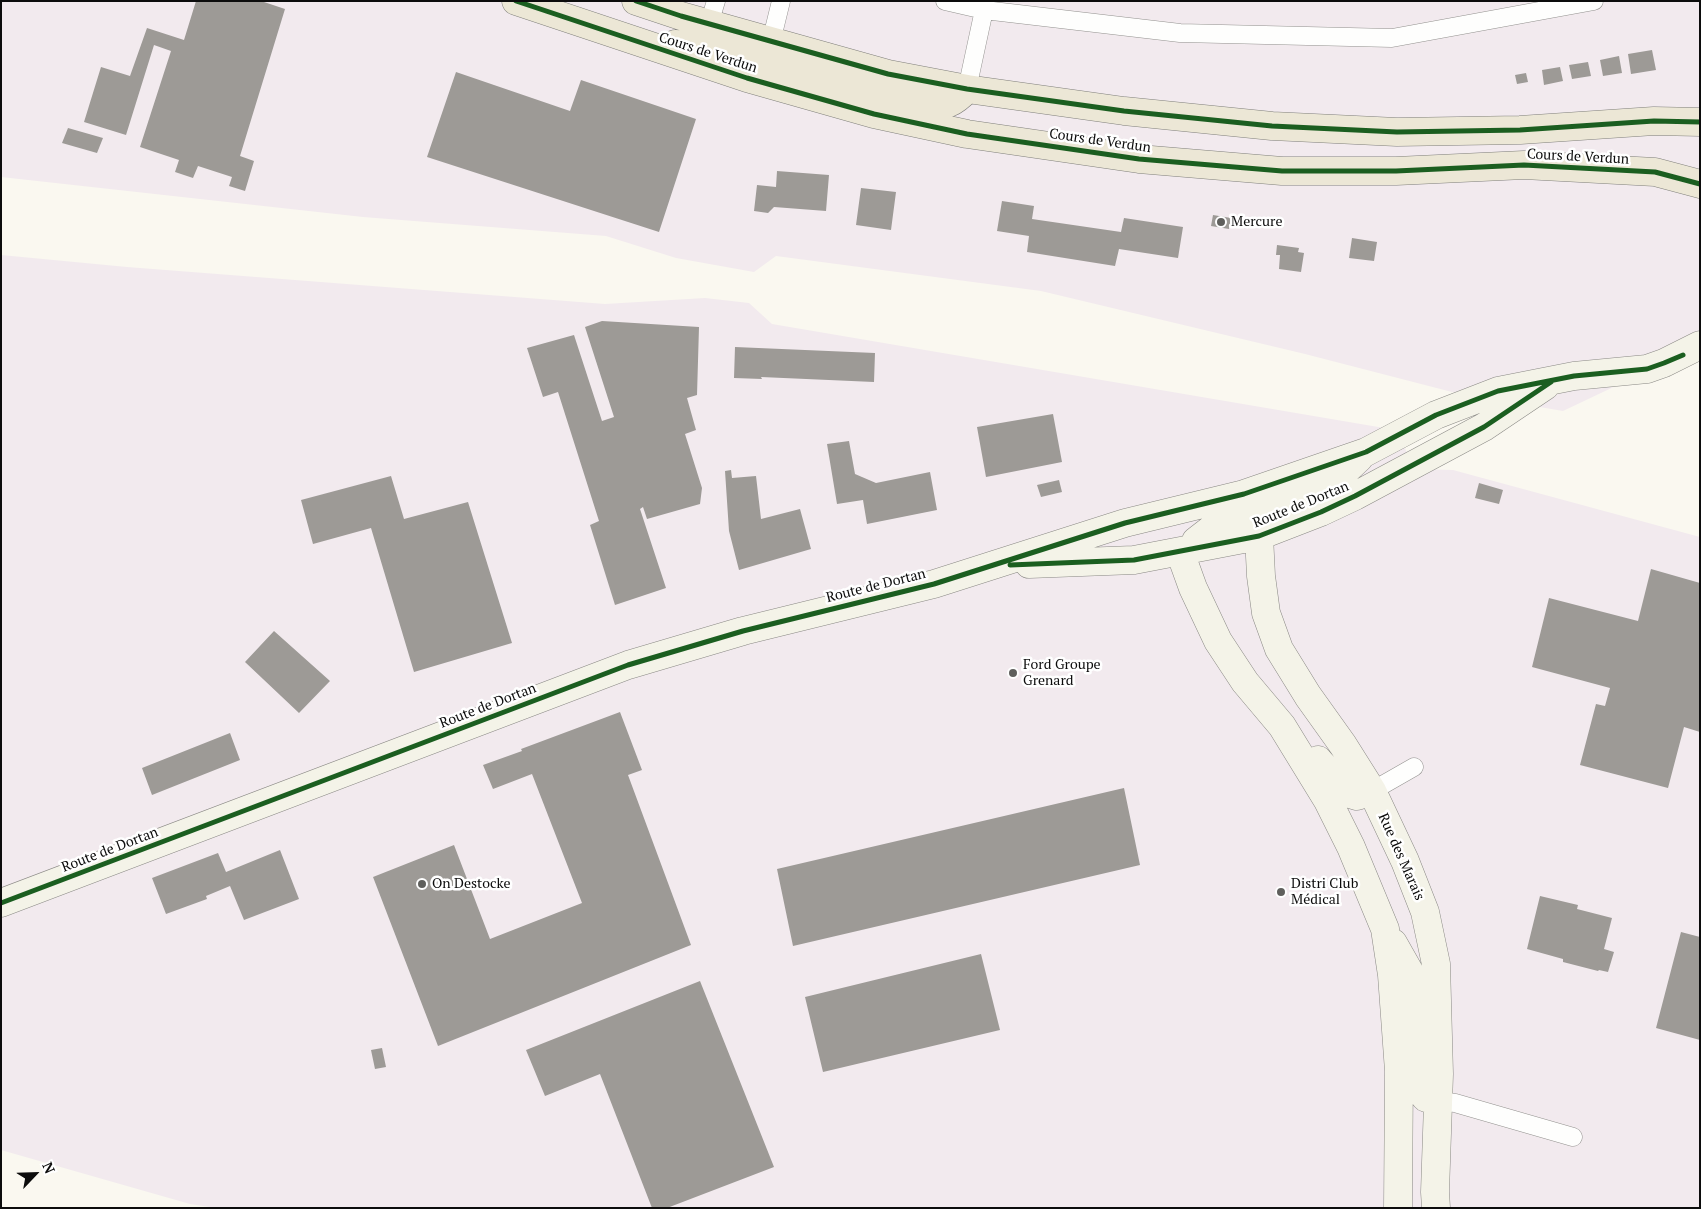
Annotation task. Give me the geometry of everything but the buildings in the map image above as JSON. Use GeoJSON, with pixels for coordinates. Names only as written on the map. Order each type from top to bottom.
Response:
{"type":"FeatureCollection","features":[{"type":"Feature","properties":{"kind":"main road","name":"Cours de Verdun"},"geometry":{"type":"LineString","coordinates":[[516,1],[747,78],[874,114],[967,134],[1139,159],[1282,171],[1396,171],[1524,165],[1655,172],[1700,184]]}},
{"type":"Feature","properties":{"kind":"main road","name":"Cours de Verdun"},"geometry":{"type":"LineString","coordinates":[[636,1],[682,16],[713,13],[771,42],[888,74],[967,89],[1124,111],[1262,125],[1397,132],[1520,130],[1654,121],[1700,122]]}},
{"type":"Feature","properties":{"kind":"main road"},"geometry":{"type":"LineString","coordinates":[[587,26],[593,20],[608,17],[682,16]]}},
{"type":"Feature","properties":{"kind":"main road"},"geometry":{"type":"LineString","coordinates":[[638,42],[714,46],[927,106],[940,105],[957,100],[967,89]]}},
{"type":"Feature","properties":{"kind":"main road","name":"Route de Dortan"},"geometry":{"type":"LineString","coordinates":[[1,903],[628,665],[743,631],[934,584],[1125,523],[1244,494],[1366,452],[1436,415],[1498,391],[1556,379],[1594,373],[1647,369],[1664,364],[1692,350],[1700,326]]}},
{"type":"Feature","properties":{"kind":"main road","name":"Route de Dortan"},"geometry":{"type":"LineString","coordinates":[[995,565],[1134,560],[1259,536],[1321,512],[1355,496],[1484,427],[1556,379]]}},
{"type":"Feature","properties":{"kind":"main road"},"geometry":{"type":"LineString","coordinates":[[1366,452],[1325,490],[1214,527],[1180,552],[1193,588],[1218,641],[1245,682],[1282,726],[1317,759],[1347,793],[1357,796],[1372,791]]}},
{"type":"Feature","properties":{"kind":"main road","name":"Rue des Marais"},"geometry":{"type":"LineString","coordinates":[[1259,536],[1260,576],[1266,613],[1279,649],[1372,791],[1405,861],[1425,912],[1436,964],[1439,1074],[1434,1192],[1436,1208]]}},
{"type":"Feature","properties":{"kind":"main road"},"geometry":{"type":"LineString","coordinates":[[1282,726],[1328,801],[1351,847],[1385,929],[1414,980],[1421,1092],[1426,1098],[1438,1101]]}},
{"type":"Feature","properties":{"kind":"main road"},"geometry":{"type":"LineString","coordinates":[[1385,929],[1392,975],[1399,1071],[1398,1208]]}},
{"type":"Feature","properties":{"kind":"lane"},"geometry":{"type":"LineString","coordinates":[[771,42],[781,1]]}},
{"type":"Feature","properties":{"kind":"lane"},"geometry":{"type":"LineString","coordinates":[[944,1],[984,10],[1180,33],[1392,38],[1594,1]]}},
{"type":"Feature","properties":{"kind":"lane"},"geometry":{"type":"LineString","coordinates":[[967,89],[984,10]]}},
{"type":"Feature","properties":{"kind":"lane"},"geometry":{"type":"LineString","coordinates":[[1372,791],[1414,767]]}},
{"type":"Feature","properties":{"kind":"lane"},"geometry":{"type":"LineString","coordinates":[[1438,1101],[1455,1103],[1573,1137]]}},
{"type":"Feature","properties":{"kind":"shaded area"},"geometry":{"type":"Polygon","coordinates":[[[1,1],[1700,1],[1700,346],[1563,411],[1452,392],[1305,354],[1041,291],[776,256],[754,272],[676,258],[606,236],[363,217],[1,177],[1,1]]]}},
{"type":"Feature","properties":{"kind":"shaded area"},"geometry":{"type":"Polygon","coordinates":[[[1,255],[127,267],[605,304],[705,298],[749,303],[772,324],[1396,430],[1415,469],[1453,470],[1700,537],[1700,1208],[216,1208],[190,1204],[1,1150],[1,255]]]}},
{"type":"Feature","properties":{"kind":"cycle path"},"geometry":{"type":"LineString","coordinates":[[516,1],[747,78],[874,114],[967,134],[1139,159],[1282,171],[1396,171],[1524,165],[1655,172],[1700,184]]}},
{"type":"Feature","properties":{"kind":"cycle path"},"geometry":{"type":"LineString","coordinates":[[636,1],[681,16],[888,74],[967,89],[1124,111],[1272,126],[1397,132],[1520,130],[1654,121],[1700,122]]}},
{"type":"Feature","properties":{"kind":"cycle path"},"geometry":{"type":"LineString","coordinates":[[1,903],[628,665],[743,631],[934,584],[1125,523],[1244,494],[1366,452],[1436,415],[1498,391],[1574,376],[1647,369],[1683,355]]}},
{"type":"Feature","properties":{"kind":"cycle path"},"geometry":{"type":"LineString","coordinates":[[1010,565],[1134,560],[1259,536],[1321,512],[1355,496],[1484,427],[1551,382]]}},
{"type":"Feature","properties":{"kind":"place","name":"Mercure"},"geometry":{"type":"Point","coordinates":[1221,222]}},
{"type":"Feature","properties":{"kind":"place","name":"Ford Groupe Grenard"},"geometry":{"type":"Point","coordinates":[1013,673]}},
{"type":"Feature","properties":{"kind":"place","name":"On Destocke"},"geometry":{"type":"Point","coordinates":[422,884]}},
{"type":"Feature","properties":{"kind":"place","name":"Distri Club Médical"},"geometry":{"type":"Point","coordinates":[1281,892]}}]}
